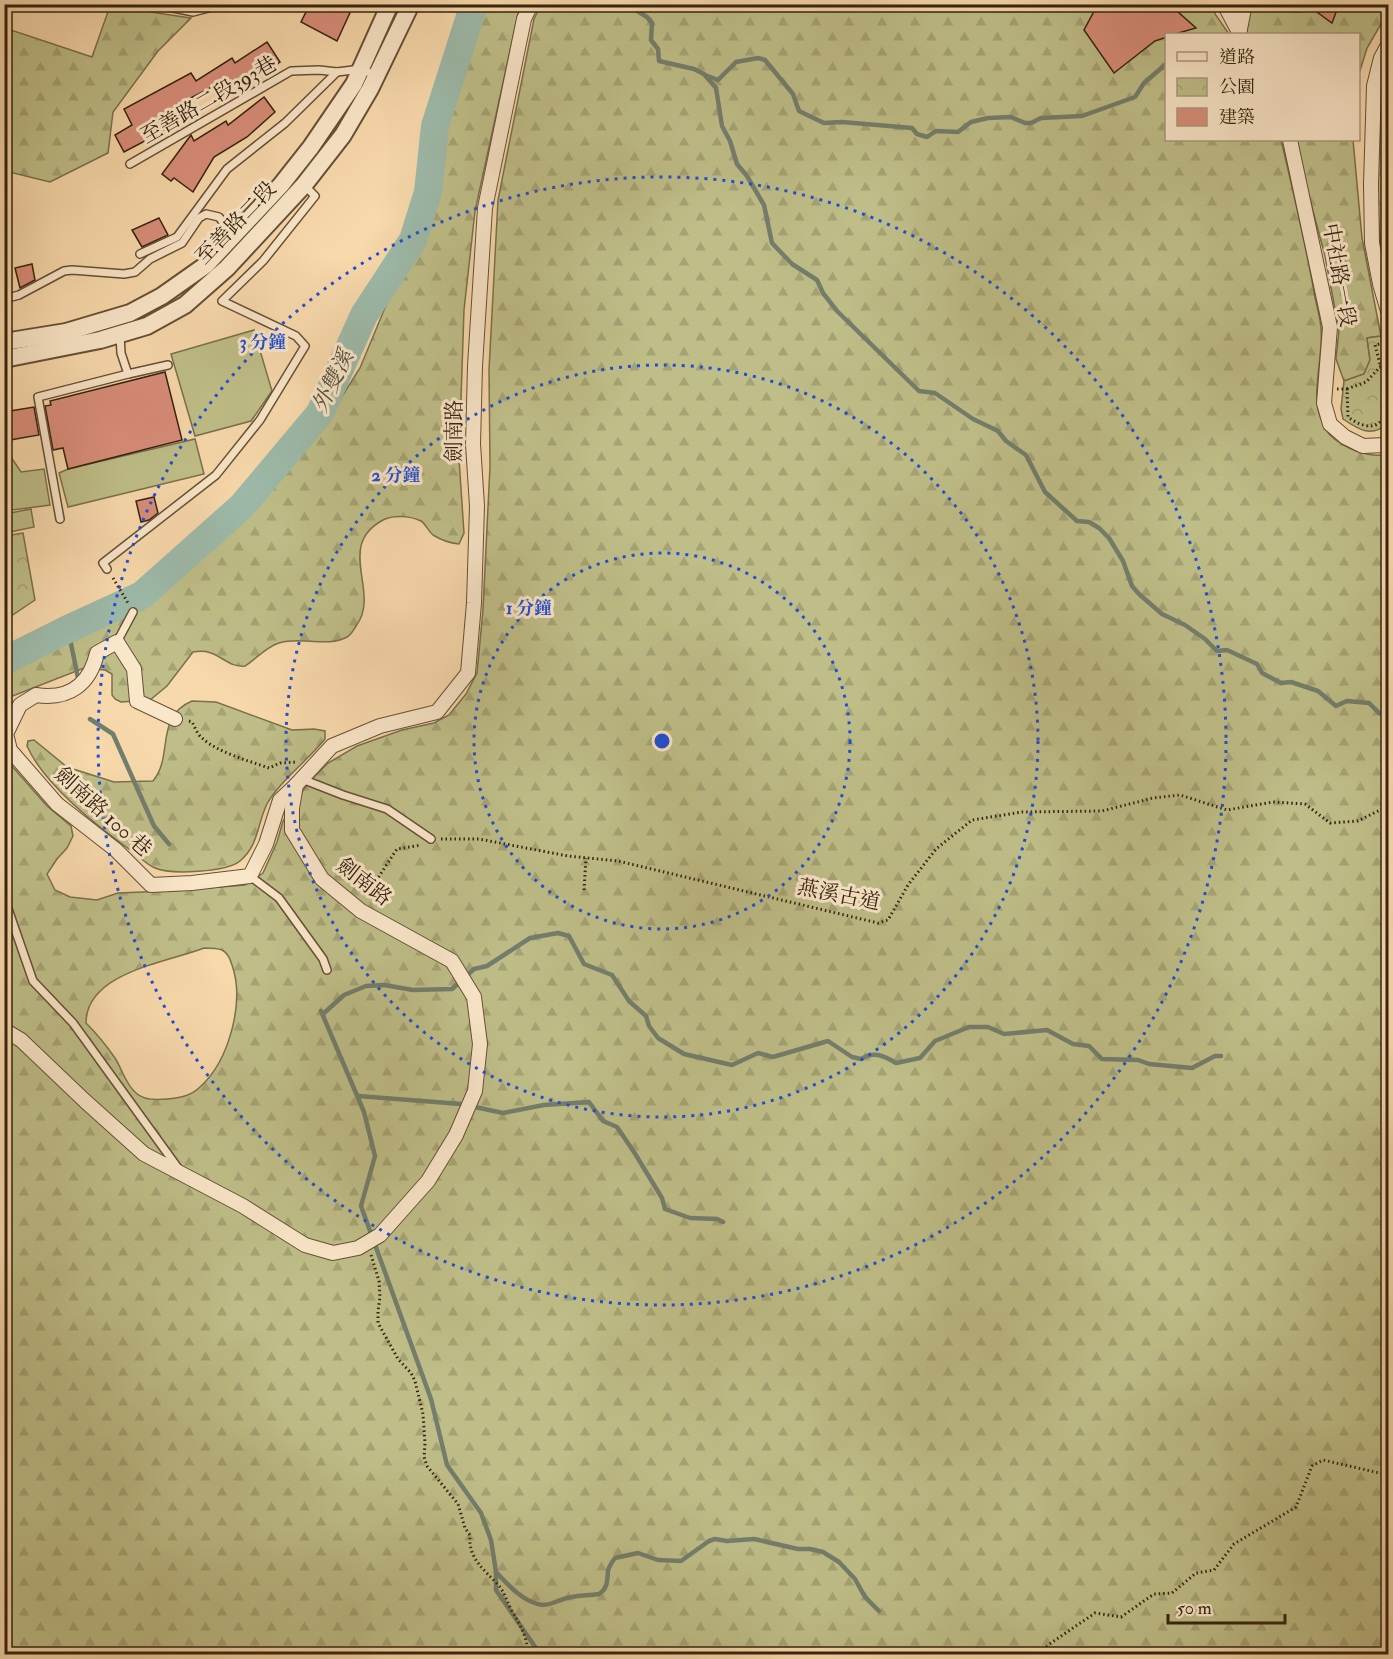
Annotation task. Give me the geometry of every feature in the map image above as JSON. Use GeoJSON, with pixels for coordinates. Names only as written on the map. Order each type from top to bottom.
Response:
{"type":"FeatureCollection","features":[{"type":"Feature","properties":{"kind":"street","name":"至善路二段"},"geometry":{"type":"LineString","coordinates":[[4,342],[66,332],[130,312],[162,296],[206,265],[281,185],[311,147],[354,84],[390,4]]}},
{"type":"Feature","properties":{"kind":"street","name":"至善路二段"},"geometry":{"type":"LineString","coordinates":[[4,359],[100,340],[147,326],[185,305],[228,268],[304,185],[343,135],[377,76],[411,4]]}},
{"type":"Feature","properties":{"kind":"street","name":"劍南路"},"geometry":{"type":"LineString","coordinates":[[372,1240],[428,1181],[456,1135],[475,1091],[480,1044],[474,997],[452,961],[361,911],[322,879],[292,830],[292,808],[299,782],[332,746],[380,726],[437,712],[468,673],[474,603],[477,506],[473,444],[484,208],[524,19],[531,4]]}},
{"type":"Feature","properties":{"kind":"street"},"geometry":{"type":"LineString","coordinates":[[1224,4],[1239,33]]}},
{"type":"Feature","properties":{"kind":"street"},"geometry":{"type":"LineString","coordinates":[[1240,33],[1245,4]]}},
{"type":"Feature","properties":{"kind":"street","name":"中社路一段"},"geometry":{"type":"LineString","coordinates":[[1389,45],[1381,58],[1374,86],[1371,183],[1372,243],[1380,284],[1389,310]]}},
{"type":"Feature","properties":{"kind":"street","name":"中社路一段"},"geometry":{"type":"LineString","coordinates":[[1290,141],[1330,327],[1323,403],[1330,424],[1345,437],[1363,446],[1385,445],[1389,442]]}},
{"type":"Feature","properties":{"kind":"street"},"geometry":{"type":"LineString","coordinates":[[117,642],[134,669],[137,701],[175,719]]}},
{"type":"Feature","properties":{"kind":"street","name":"劍南路 100 巷"},"geometry":{"type":"LineString","coordinates":[[117,642],[97,652],[93,670],[77,689],[47,697],[36,695],[20,705],[6,734],[10,750],[57,804],[116,850],[151,885],[250,876]]}},
{"type":"Feature","properties":{"kind":"street"},"geometry":{"type":"LineString","coordinates":[[250,876],[266,844],[280,800],[299,782]]}},
{"type":"Feature","properties":{"kind":"street"},"geometry":{"type":"LineString","coordinates":[[4,1030],[21,1040],[144,1154],[243,1206],[305,1245],[333,1253],[358,1248],[372,1240]]}},
{"type":"Feature","properties":{"kind":"lane"},"geometry":{"type":"LineString","coordinates":[[154,4],[193,12],[212,7],[212,4]]}},
{"type":"Feature","properties":{"kind":"lane"},"geometry":{"type":"LineString","coordinates":[[361,69],[377,76]]}},
{"type":"Feature","properties":{"kind":"lane","name":"至善路二段393巷"},"geometry":{"type":"LineString","coordinates":[[130,164],[291,71],[337,72],[361,69]]}},
{"type":"Feature","properties":{"kind":"lane"},"geometry":{"type":"LineString","coordinates":[[140,254],[177,237],[227,169],[285,123],[337,72]]}},
{"type":"Feature","properties":{"kind":"lane"},"geometry":{"type":"LineString","coordinates":[[107,569],[103,563],[216,476],[260,420],[305,346],[296,336],[222,301],[263,261],[315,196],[304,185]]}},
{"type":"Feature","properties":{"kind":"lane"},"geometry":{"type":"LineString","coordinates":[[4,299],[19,295],[64,271],[124,274],[135,272],[150,259],[182,243],[199,218],[206,214],[219,217],[233,236]]}},
{"type":"Feature","properties":{"kind":"lane"},"geometry":{"type":"LineString","coordinates":[[120,333],[121,353],[128,374]]}},
{"type":"Feature","properties":{"kind":"lane"},"geometry":{"type":"LineString","coordinates":[[60,519],[38,397],[168,365]]}},
{"type":"Feature","properties":{"kind":"lane","name":"劍南路 100 巷"},"geometry":{"type":"LineString","coordinates":[[117,642],[133,612]]}},
{"type":"Feature","properties":{"kind":"lane"},"geometry":{"type":"LineString","coordinates":[[299,782],[387,809],[431,839]]}},
{"type":"Feature","properties":{"kind":"lane"},"geometry":{"type":"LineString","coordinates":[[250,876],[279,898],[323,959],[327,970]]}},
{"type":"Feature","properties":{"kind":"lane"},"geometry":{"type":"LineString","coordinates":[[8,909],[33,981],[73,1023],[181,1173]]}},
{"type":"Feature","properties":{"kind":"path"},"geometry":{"type":"LineString","coordinates":[[1376,4],[1389,13]]}},
{"type":"Feature","properties":{"kind":"path"},"geometry":{"type":"LineString","coordinates":[[1389,342],[1375,345],[1389,395]]}},
{"type":"Feature","properties":{"kind":"path"},"geometry":{"type":"LineString","coordinates":[[1325,390],[1347,389],[1366,382],[1381,366]]}},
{"type":"Feature","properties":{"kind":"path"},"geometry":{"type":"LineString","coordinates":[[1347,389],[1348,417],[1356,423],[1368,427],[1380,424],[1386,417],[1389,405]]}},
{"type":"Feature","properties":{"kind":"path"},"geometry":{"type":"LineString","coordinates":[[107,569],[133,612]]}},
{"type":"Feature","properties":{"kind":"path"},"geometry":{"type":"LineString","coordinates":[[175,719],[192,722],[200,737],[211,745],[269,768],[280,763],[302,762],[299,782]]}},
{"type":"Feature","properties":{"kind":"path","name":"燕溪古道"},"geometry":{"type":"LineString","coordinates":[[363,899],[397,849],[418,847],[431,839],[479,838],[568,856],[618,861],[878,922],[888,920],[908,885],[936,849],[972,820],[1022,812],[1102,811],[1153,798],[1180,795],[1227,810],[1273,802],[1305,804],[1330,823],[1359,821],[1389,806]]}},
{"type":"Feature","properties":{"kind":"path"},"geometry":{"type":"LineString","coordinates":[[584,890],[586,858]]}},
{"type":"Feature","properties":{"kind":"path"},"geometry":{"type":"LineString","coordinates":[[372,1240],[379,1281],[378,1323],[398,1359],[415,1381],[423,1414],[424,1456],[427,1466],[458,1504],[465,1528],[470,1535],[469,1544],[472,1556],[498,1586],[521,1624],[528,1654]]}},
{"type":"Feature","properties":{"kind":"path"},"geometry":{"type":"LineString","coordinates":[[1041,1654],[1048,1645],[1095,1613],[1121,1617],[1155,1594],[1172,1593],[1196,1573],[1214,1570],[1234,1544],[1296,1507],[1312,1466],[1323,1460],[1389,1475]]}},
{"type":"Feature","properties":{"kind":"green space"},"geometry":{"type":"Polygon","coordinates":[[[485,5],[523,5],[518,14],[475,211],[464,310],[459,459],[464,533],[459,544],[436,537],[421,521],[408,517],[385,519],[370,530],[362,542],[360,555],[363,613],[351,633],[339,640],[279,643],[265,650],[245,666],[232,664],[209,652],[193,652],[167,686],[150,700],[121,702],[112,695],[112,674],[105,670],[84,668],[5,699],[4,671],[144,601],[187,569],[244,518],[327,420],[360,368],[389,298],[412,259],[432,208],[451,110],[462,67],[485,5]]]}},
{"type":"Feature","properties":{"kind":"green space"},"geometry":{"type":"Polygon","coordinates":[[[541,5],[1213,5],[1215,14],[1228,33],[1165,33],[1165,141],[1281,141],[1320,323],[1317,399],[1321,419],[1330,435],[1349,448],[1365,454],[1388,454],[1388,1654],[5,1654],[4,757],[47,806],[71,826],[73,836],[67,848],[47,874],[55,890],[70,897],[97,900],[118,893],[245,885],[263,873],[277,842],[283,821],[308,783],[328,763],[357,746],[402,730],[434,723],[449,715],[466,694],[477,673],[483,610],[490,466],[489,370],[498,200],[534,19],[541,5]],[[204,948],[132,972],[114,981],[100,992],[90,1006],[86,1023],[115,1058],[129,1086],[142,1097],[167,1099],[193,1093],[210,1076],[219,1062],[232,1030],[237,996],[236,980],[231,963],[226,953],[220,949],[204,948]]]}},
{"type":"Feature","properties":{"kind":"green space"},"geometry":{"type":"Polygon","coordinates":[[[1267,5],[1292,12],[1301,12],[1313,5],[1388,5],[1388,12],[1367,48],[1360,71],[1360,33],[1243,33],[1248,7],[1267,5]]]}},
{"type":"Feature","properties":{"kind":"green space"},"geometry":{"type":"Polygon","coordinates":[[[110,6],[191,18],[158,51],[113,112],[108,153],[50,182],[5,171],[5,28],[92,57],[110,6]]]}},
{"type":"Feature","properties":{"kind":"green space"},"geometry":{"type":"Polygon","coordinates":[[[1388,53],[1388,288],[1381,253],[1378,214],[1378,87],[1388,53]]]}},
{"type":"Feature","properties":{"kind":"green space"},"geometry":{"type":"Polygon","coordinates":[[[1294,141],[1353,141],[1362,238],[1381,336],[1367,338],[1370,360],[1364,374],[1344,381],[1336,359],[1339,330],[1325,256],[1294,141]]]}},
{"type":"Feature","properties":{"kind":"green space"},"geometry":{"type":"Polygon","coordinates":[[[254,330],[272,391],[251,421],[195,436],[171,354],[254,330]]]}},
{"type":"Feature","properties":{"kind":"green space"},"geometry":{"type":"Polygon","coordinates":[[[1381,336],[1388,366],[1388,423],[1382,428],[1366,431],[1343,419],[1341,409],[1344,381],[1364,374],[1370,360],[1367,338],[1381,336]]]}},
{"type":"Feature","properties":{"kind":"green space"},"geometry":{"type":"Polygon","coordinates":[[[195,439],[204,474],[68,507],[59,473],[195,439]]]}},
{"type":"Feature","properties":{"kind":"green space"},"geometry":{"type":"Polygon","coordinates":[[[5,448],[21,472],[44,469],[50,505],[5,511],[5,448]]]}},
{"type":"Feature","properties":{"kind":"green space"},"geometry":{"type":"Polygon","coordinates":[[[31,509],[34,527],[5,533],[5,514],[31,509]]]}},
{"type":"Feature","properties":{"kind":"green space"},"geometry":{"type":"Polygon","coordinates":[[[23,533],[35,600],[5,620],[5,536],[23,533]]]}},
{"type":"Feature","properties":{"kind":"green space"},"geometry":{"type":"Polygon","coordinates":[[[192,701],[216,702],[292,730],[325,731],[325,739],[272,796],[251,848],[240,861],[212,870],[185,872],[163,870],[146,863],[74,805],[46,776],[27,746],[28,741],[34,740],[67,767],[114,782],[153,781],[163,760],[168,727],[180,708],[192,701]]]}},
{"type":"Feature","properties":{"kind":"building"},"geometry":{"type":"Polygon","coordinates":[[[310,4],[354,4],[337,41],[301,22],[310,4]]]}},
{"type":"Feature","properties":{"kind":"building"},"geometry":{"type":"Polygon","coordinates":[[[1098,4],[1169,4],[1196,28],[1178,33],[1165,33],[1165,38],[1155,41],[1114,73],[1084,30],[1098,4]]]}},
{"type":"Feature","properties":{"kind":"building"},"geometry":{"type":"Polygon","coordinates":[[[1306,4],[1339,4],[1332,23],[1306,4]]]}},
{"type":"Feature","properties":{"kind":"building"},"geometry":{"type":"Polygon","coordinates":[[[267,42],[280,62],[255,78],[252,73],[217,96],[212,87],[175,106],[183,121],[124,152],[115,135],[132,125],[124,109],[191,73],[196,81],[232,58],[235,63],[267,42]]]}},
{"type":"Feature","properties":{"kind":"building"},"geometry":{"type":"Polygon","coordinates":[[[264,97],[275,112],[247,137],[214,157],[193,192],[174,178],[171,181],[162,174],[191,135],[194,141],[226,121],[228,125],[264,97]]]}},
{"type":"Feature","properties":{"kind":"building"},"geometry":{"type":"Polygon","coordinates":[[[159,218],[168,235],[142,247],[132,230],[159,218]]]}},
{"type":"Feature","properties":{"kind":"building"},"geometry":{"type":"Polygon","coordinates":[[[32,264],[35,280],[20,288],[15,268],[32,264]]]}},
{"type":"Feature","properties":{"kind":"building"},"geometry":{"type":"Polygon","coordinates":[[[165,372],[182,440],[68,469],[63,448],[53,450],[45,406],[51,405],[50,401],[165,372]]]}},
{"type":"Feature","properties":{"kind":"building"},"geometry":{"type":"Polygon","coordinates":[[[34,407],[39,435],[4,441],[4,412],[34,407]]]}},
{"type":"Feature","properties":{"kind":"building"},"geometry":{"type":"Polygon","coordinates":[[[154,497],[158,513],[149,520],[141,522],[136,501],[154,497]]]}},
{"type":"Feature","properties":{"kind":"waterway","name":"外雙溪"},"geometry":{"type":"LineString","coordinates":[[4,661],[142,595],[242,506],[320,413],[364,315],[413,240],[428,192],[435,126],[474,4]]}},
{"type":"Feature","properties":{"kind":"waterway"},"geometry":{"type":"LineString","coordinates":[[626,4],[647,17],[652,23],[651,40],[658,49],[659,61],[694,69],[704,74],[716,88],[722,126],[730,141],[737,164],[764,205],[772,243],[792,264],[817,280],[823,293],[837,311],[919,391],[935,393],[973,419],[998,431],[1006,441],[1026,455],[1045,492],[1077,521],[1089,522],[1109,538],[1123,561],[1132,586],[1162,614],[1185,625],[1217,651],[1227,650],[1257,664],[1262,673],[1281,683],[1291,682],[1318,691],[1336,706],[1347,701],[1369,703],[1379,713],[1388,715]]}},
{"type":"Feature","properties":{"kind":"waterway"},"geometry":{"type":"LineString","coordinates":[[705,75],[718,80],[736,62],[758,58],[765,60],[793,94],[799,111],[824,123],[842,122],[912,128],[917,134],[927,137],[936,131],[958,132],[971,122],[988,118],[1011,117],[1031,123],[1041,118],[1082,116],[1135,97],[1144,83],[1165,65]]}},
{"type":"Feature","properties":{"kind":"waterway"},"geometry":{"type":"LineString","coordinates":[[68,629],[78,678]]}},
{"type":"Feature","properties":{"kind":"waterway"},"geometry":{"type":"LineString","coordinates":[[90,719],[113,734],[154,826],[169,844]]}},
{"type":"Feature","properties":{"kind":"waterway"},"geometry":{"type":"LineString","coordinates":[[323,1014],[344,995],[366,986],[384,985],[413,990],[452,989],[474,969],[487,966],[530,938],[558,933],[569,936],[584,964],[612,975],[629,1001],[646,1016],[649,1026],[658,1038],[684,1054],[732,1065],[758,1053],[773,1057],[828,1041],[852,1057],[861,1059],[870,1055],[878,1055],[896,1063],[920,1058],[935,1041],[969,1027],[988,1027],[1004,1034],[1047,1030],[1073,1044],[1089,1046],[1102,1059],[1138,1060],[1149,1064],[1192,1068],[1215,1056],[1221,1056]]}},
{"type":"Feature","properties":{"kind":"waterway"},"geometry":{"type":"LineString","coordinates":[[321,1011],[364,1112],[375,1156],[361,1206],[431,1399],[447,1465],[481,1513],[491,1540],[496,1590],[540,1654]]}},
{"type":"Feature","properties":{"kind":"waterway"},"geometry":{"type":"LineString","coordinates":[[358,1096],[461,1104],[503,1113],[544,1105],[589,1102],[603,1121],[617,1127],[662,1198],[665,1209],[690,1218],[717,1219],[723,1222]]}},
{"type":"Feature","properties":{"kind":"waterway"},"geometry":{"type":"LineString","coordinates":[[496,1572],[511,1588],[529,1601],[546,1605],[570,1597],[602,1592],[606,1587],[608,1569],[615,1558],[638,1553],[658,1560],[681,1561],[715,1539],[727,1541],[754,1539],[823,1552],[839,1562],[855,1579],[865,1597],[879,1611]]}}]}
